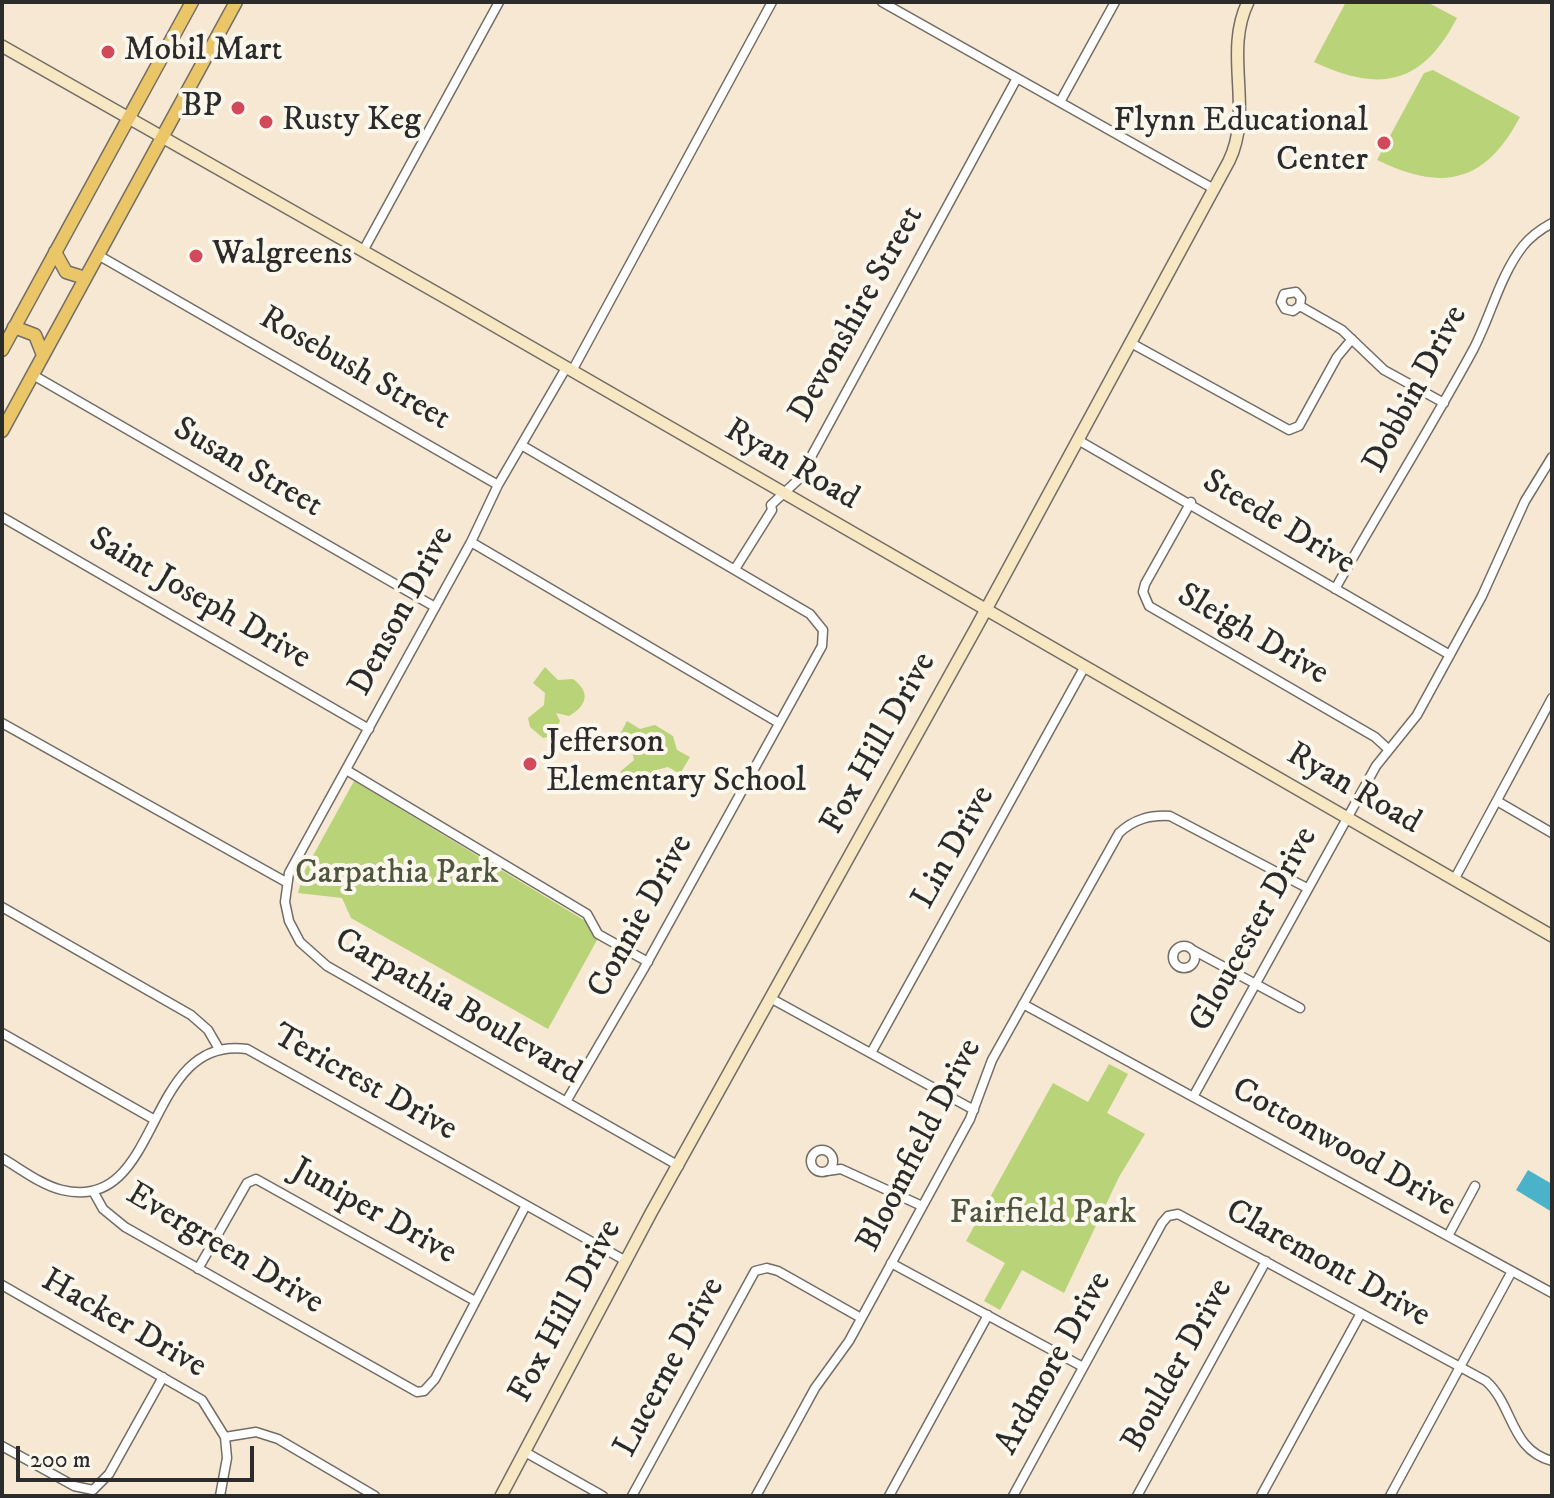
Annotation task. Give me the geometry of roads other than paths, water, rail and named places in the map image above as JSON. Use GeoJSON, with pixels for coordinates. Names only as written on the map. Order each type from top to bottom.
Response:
{"type":"FeatureCollection","features":[{"type":"Feature","properties":{"kind":"main road"},"geometry":{"type":"LineString","coordinates":[[2,350],[192,2]]}},
{"type":"Feature","properties":{"kind":"main road"},"geometry":{"type":"LineString","coordinates":[[2,431],[236,2]]}},
{"type":"Feature","properties":{"kind":"main road","name":"Fox Hill Drive"},"geometry":{"type":"LineString","coordinates":[[501,1496],[626,1261],[986,611],[1234,152],[1239,129],[1237,46],[1248,2]]}},
{"type":"Feature","properties":{"kind":"main road","name":"Ryan Road"},"geometry":{"type":"LineString","coordinates":[[2,46],[164,136],[1552,936]]}},
{"type":"Feature","properties":{"kind":"main road"},"geometry":{"type":"LineString","coordinates":[[55,252],[66,272],[85,278]]}},
{"type":"Feature","properties":{"kind":"main road"},"geometry":{"type":"LineString","coordinates":[[14,327],[35,335],[43,355]]}},
{"type":"Feature","properties":{"kind":"street"},"geometry":{"type":"LineString","coordinates":[[363,251],[499,2]]}},
{"type":"Feature","properties":{"kind":"street","name":"Denson Drive"},"geometry":{"type":"LineString","coordinates":[[286,882],[294,862],[348,771],[471,542],[498,485],[569,370],[772,2]]}},
{"type":"Feature","properties":{"kind":"street"},"geometry":{"type":"LineString","coordinates":[[882,2],[1214,189]]}},
{"type":"Feature","properties":{"kind":"street"},"geometry":{"type":"LineString","coordinates":[[1060,102],[1115,2]]}},
{"type":"Feature","properties":{"kind":"street","name":"Devonshire Street"},"geometry":{"type":"LineString","coordinates":[[735,569],[772,510],[771,505],[799,479],[1017,78]]}},
{"type":"Feature","properties":{"kind":"street","name":"Dobbin Drive"},"geometry":{"type":"LineString","coordinates":[[1335,589],[1444,403],[1518,253],[1531,238],[1552,223]]}},
{"type":"Feature","properties":{"kind":"street","name":"Rosebush Street"},"geometry":{"type":"LineString","coordinates":[[98,255],[150,281],[498,485]]}},
{"type":"Feature","properties":{"kind":"street"},"geometry":{"type":"LineString","coordinates":[[1300,306],[1352,339],[1384,370],[1444,403]]}},
{"type":"Feature","properties":{"kind":"street"},"geometry":{"type":"LineString","coordinates":[[1131,343],[1289,430],[1299,426],[1337,357],[1352,339]]}},
{"type":"Feature","properties":{"kind":"street","name":"Susan Street"},"geometry":{"type":"LineString","coordinates":[[33,375],[435,607]]}},
{"type":"Feature","properties":{"kind":"street","name":"Steede Drive"},"geometry":{"type":"LineString","coordinates":[[1078,440],[1191,502],[1450,655]]}},
{"type":"Feature","properties":{"kind":"street"},"geometry":{"type":"LineString","coordinates":[[523,446],[735,569]]}},
{"type":"Feature","properties":{"kind":"street","name":"Gloucester Drive"},"geometry":{"type":"LineString","coordinates":[[1193,1097],[1346,819],[1388,749],[1413,722],[1450,655],[1525,501],[1552,457]]}},
{"type":"Feature","properties":{"kind":"street","name":"Sleigh Drive"},"geometry":{"type":"LineString","coordinates":[[1191,502],[1145,584],[1144,597],[1149,606],[1375,737],[1388,749]]}},
{"type":"Feature","properties":{"kind":"street","name":"Saint Joseph Drive"},"geometry":{"type":"LineString","coordinates":[[2,517],[369,729]]}},
{"type":"Feature","properties":{"kind":"street"},"geometry":{"type":"LineString","coordinates":[[471,542],[779,723]]}},
{"type":"Feature","properties":{"kind":"street","name":"Connie Drive"},"geometry":{"type":"LineString","coordinates":[[567,1100],[648,962],[822,646],[823,630],[810,614],[735,569]]}},
{"type":"Feature","properties":{"kind":"street","name":"Lin Drive"},"geometry":{"type":"LineString","coordinates":[[871,1053],[1084,668]]}},
{"type":"Feature","properties":{"kind":"street"},"geometry":{"type":"LineString","coordinates":[[1454,880],[1552,698]]}},
{"type":"Feature","properties":{"kind":"street"},"geometry":{"type":"LineString","coordinates":[[2,723],[286,882]]}},
{"type":"Feature","properties":{"kind":"street"},"geometry":{"type":"LineString","coordinates":[[348,771],[587,914],[598,934],[648,962]]}},
{"type":"Feature","properties":{"kind":"street"},"geometry":{"type":"LineString","coordinates":[[1497,801],[1552,833]]}},
{"type":"Feature","properties":{"kind":"street","name":"Bloomfield Drive"},"geometry":{"type":"LineString","coordinates":[[756,1496],[815,1388],[841,1353],[891,1263],[974,1110],[992,1060],[1109,847],[1134,821],[1161,815],[1179,819],[1307,888]]}},
{"type":"Feature","properties":{"kind":"street","name":"Carpathia Boulevard"},"geometry":{"type":"LineString","coordinates":[[286,882],[285,902],[289,921],[300,942],[313,956],[679,1166]]}},
{"type":"Feature","properties":{"kind":"street","name":"Tericrest Drive"},"geometry":{"type":"LineString","coordinates":[[2,907],[191,1015],[208,1030],[219,1049],[239,1048],[261,1054],[626,1261]]}},
{"type":"Feature","properties":{"kind":"street"},"geometry":{"type":"LineString","coordinates":[[1205,959],[1189,967],[1178,966],[1174,954],[1181,947],[1191,949],[1300,1008]]}},
{"type":"Feature","properties":{"kind":"street"},"geometry":{"type":"LineString","coordinates":[[1189,967],[1195,958],[1191,949]]}},
{"type":"Feature","properties":{"kind":"street"},"geometry":{"type":"LineString","coordinates":[[772,999],[974,1110]]}},
{"type":"Feature","properties":{"kind":"street","name":"Cottonwood Drive"},"geometry":{"type":"LineString","coordinates":[[1023,1004],[1552,1293]]}},
{"type":"Feature","properties":{"kind":"street"},"geometry":{"type":"LineString","coordinates":[[2,1033],[155,1120]]}},
{"type":"Feature","properties":{"kind":"street"},"geometry":{"type":"LineString","coordinates":[[93,1191],[126,1170],[186,1069],[200,1057],[219,1049]]}},
{"type":"Feature","properties":{"kind":"street"},"geometry":{"type":"LineString","coordinates":[[841,1169],[827,1171],[814,1168],[813,1155],[822,1150],[841,1169],[922,1206]]}},
{"type":"Feature","properties":{"kind":"street","name":"Evergreen Drive"},"geometry":{"type":"LineString","coordinates":[[2,1158],[57,1188],[93,1191],[97,1202],[114,1220],[411,1390],[424,1391],[435,1379],[475,1301]]}},
{"type":"Feature","properties":{"kind":"street"},"geometry":{"type":"LineString","coordinates":[[827,1171],[832,1158]]}},
{"type":"Feature","properties":{"kind":"street","name":"Juniper Drive"},"geometry":{"type":"LineString","coordinates":[[198,1269],[247,1183],[256,1179],[475,1301]]}},
{"type":"Feature","properties":{"kind":"street"},"geometry":{"type":"LineString","coordinates":[[1448,1236],[1475,1186]]}},
{"type":"Feature","properties":{"kind":"street"},"geometry":{"type":"LineString","coordinates":[[475,1301],[526,1205]]}},
{"type":"Feature","properties":{"kind":"street","name":"Claremont Drive"},"geometry":{"type":"LineString","coordinates":[[1168,1216],[1183,1216],[1461,1367],[1498,1392],[1516,1435],[1528,1449],[1552,1461]]}},
{"type":"Feature","properties":{"kind":"street","name":"Ardmore Drive"},"geometry":{"type":"LineString","coordinates":[[1013,1496],[1168,1216]]}},
{"type":"Feature","properties":{"kind":"street","name":"Boulder Drive"},"geometry":{"type":"LineString","coordinates":[[1137,1496],[1266,1261]]}},
{"type":"Feature","properties":{"kind":"street"},"geometry":{"type":"LineString","coordinates":[[891,1263],[1083,1367]]}},
{"type":"Feature","properties":{"kind":"street","name":"Lucerne Drive"},"geometry":{"type":"LineString","coordinates":[[632,1496],[750,1277],[760,1269],[778,1271],[861,1318]]}},
{"type":"Feature","properties":{"kind":"street"},"geometry":{"type":"LineString","coordinates":[[1390,1496],[1512,1271]]}},
{"type":"Feature","properties":{"kind":"street","name":"Hacker Drive"},"geometry":{"type":"LineString","coordinates":[[2,1285],[202,1400],[225,1437]]}},
{"type":"Feature","properties":{"kind":"street"},"geometry":{"type":"LineString","coordinates":[[1261,1496],[1361,1313]]}},
{"type":"Feature","properties":{"kind":"street"},"geometry":{"type":"LineString","coordinates":[[889,1496],[988,1315]]}},
{"type":"Feature","properties":{"kind":"street"},"geometry":{"type":"LineString","coordinates":[[2,1446],[78,1488],[93,1490],[109,1474],[163,1377]]}},
{"type":"Feature","properties":{"kind":"street"},"geometry":{"type":"LineString","coordinates":[[220,1496],[227,1458],[225,1437],[245,1432],[267,1435],[357,1492],[375,1496]]}},
{"type":"Feature","properties":{"kind":"street"},"geometry":{"type":"LineString","coordinates":[[525,1452],[603,1496]]}},
{"type":"Feature","properties":{"kind":"water"},"geometry":{"type":"Polygon","coordinates":[[[1528,1170],[1552,1184],[1552,1212],[1516,1190],[1528,1170]]]}},
{"type":"Feature","properties":{"kind":"place","name":"Mobil Mart"},"geometry":{"type":"Point","coordinates":[108,52]}},
{"type":"Feature","properties":{"kind":"place","name":"BP"},"geometry":{"type":"Point","coordinates":[238,108]}},
{"type":"Feature","properties":{"kind":"place","name":"Rusty Keg"},"geometry":{"type":"Point","coordinates":[266,122]}},
{"type":"Feature","properties":{"kind":"place","name":"Flynn Educational Center"},"geometry":{"type":"Point","coordinates":[1384,143]}},
{"type":"Feature","properties":{"kind":"place","name":"Walgreens"},"geometry":{"type":"Point","coordinates":[196,256]}},
{"type":"Feature","properties":{"kind":"place","name":"Jefferson Elementary School"},"geometry":{"type":"Point","coordinates":[530,764]}},
{"type":"Feature","properties":{"kind":"park label","name":"Carpathia Park"},"geometry":{"type":"Point","coordinates":[397,875]}},
{"type":"Feature","properties":{"kind":"park label","name":"Fairfield Park"},"geometry":{"type":"Point","coordinates":[1043,1215]}}]}
